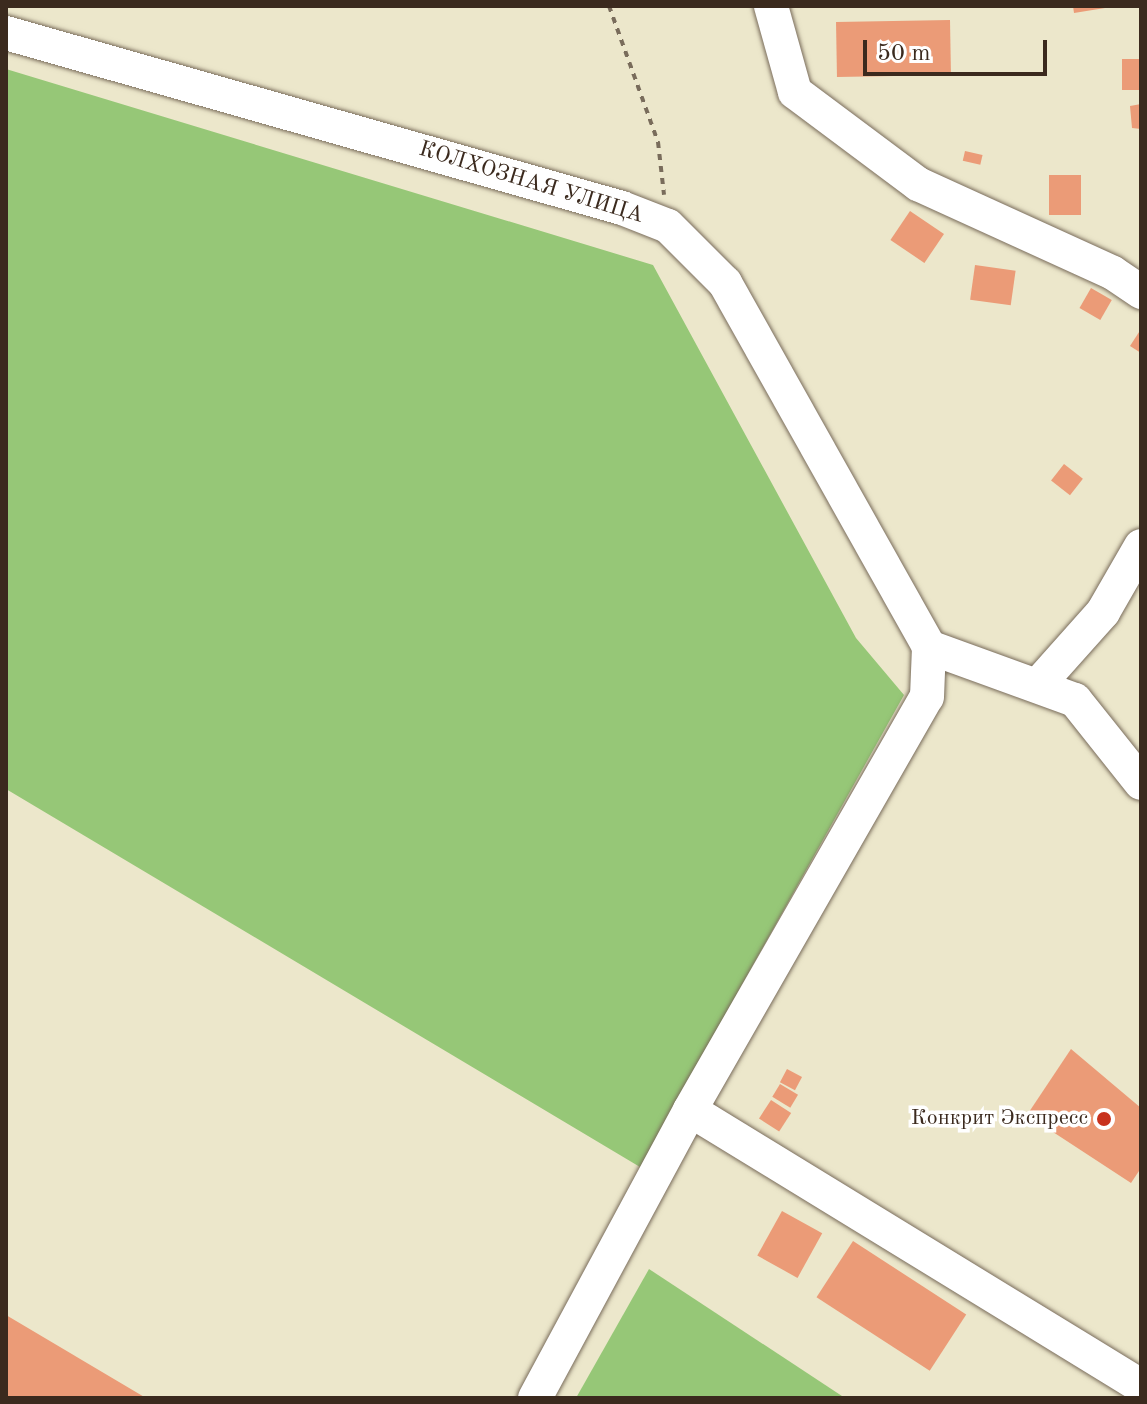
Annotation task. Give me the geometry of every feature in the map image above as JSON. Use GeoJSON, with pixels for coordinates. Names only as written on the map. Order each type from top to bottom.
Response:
{"type":"FeatureCollection","features":[{"type":"Feature","properties":{"kind":"street"},"geometry":{"type":"LineString","coordinates":[[771,6],[795,92],[918,184],[1113,273],[1141,292]]}},
{"type":"Feature","properties":{"kind":"street","name":"КОЛХОЗНАЯ УЛИЦА"},"geometry":{"type":"LineString","coordinates":[[6,33],[622,208],[668,226],[725,283],[929,647]]}},
{"type":"Feature","properties":{"kind":"street"},"geometry":{"type":"LineString","coordinates":[[1038,685],[1103,612],[1141,546]]}},
{"type":"Feature","properties":{"kind":"street"},"geometry":{"type":"LineString","coordinates":[[535,1398],[690,1110],[927,697],[929,647],[1075,700],[1141,783]]}},
{"type":"Feature","properties":{"kind":"street"},"geometry":{"type":"LineString","coordinates":[[690,1110],[1141,1386]]}},
{"type":"Feature","properties":{"kind":"path"},"geometry":{"type":"LineString","coordinates":[[609,6],[658,142],[668,226]]}},
{"type":"Feature","properties":{"kind":"green space"},"geometry":{"type":"Polygon","coordinates":[[[6,69],[653,265],[856,638],[904,695],[640,1167],[6,789],[6,69]]]}},
{"type":"Feature","properties":{"kind":"green space"},"geometry":{"type":"Polygon","coordinates":[[[649,1269],[845,1398],[576,1398],[649,1269]]]}},
{"type":"Feature","properties":{"kind":"building"},"geometry":{"type":"Polygon","coordinates":[[[1073,6],[1105,6],[1105,8],[1074,13],[1073,6]]]}},
{"type":"Feature","properties":{"kind":"building"},"geometry":{"type":"Polygon","coordinates":[[[950,20],[951,75],[837,77],[836,22],[950,20]]]}},
{"type":"Feature","properties":{"kind":"building"},"geometry":{"type":"Polygon","coordinates":[[[1122,59],[1141,59],[1141,90],[1122,90],[1122,59]]]}},
{"type":"Feature","properties":{"kind":"building"},"geometry":{"type":"Polygon","coordinates":[[[1141,104],[1141,129],[1132,128],[1130,106],[1141,104]]]}},
{"type":"Feature","properties":{"kind":"building"},"geometry":{"type":"Polygon","coordinates":[[[965,151],[983,155],[980,165],[963,161],[965,151]]]}},
{"type":"Feature","properties":{"kind":"building"},"geometry":{"type":"Polygon","coordinates":[[[1049,175],[1081,175],[1081,215],[1049,215],[1049,175]]]}},
{"type":"Feature","properties":{"kind":"building"},"geometry":{"type":"Polygon","coordinates":[[[910,211],[944,234],[924,263],[890,240],[910,211]]]}},
{"type":"Feature","properties":{"kind":"building"},"geometry":{"type":"Polygon","coordinates":[[[975,265],[1016,271],[1011,305],[970,300],[975,265]]]}},
{"type":"Feature","properties":{"kind":"building"},"geometry":{"type":"Polygon","coordinates":[[[1091,288],[1112,300],[1100,320],[1080,308],[1091,288]]]}},
{"type":"Feature","properties":{"kind":"building"},"geometry":{"type":"Polygon","coordinates":[[[1141,329],[1141,353],[1130,346],[1141,329]]]}},
{"type":"Feature","properties":{"kind":"building"},"geometry":{"type":"Polygon","coordinates":[[[1064,464],[1083,479],[1070,495],[1051,481],[1064,464]]]}},
{"type":"Feature","properties":{"kind":"building"},"geometry":{"type":"Polygon","coordinates":[[[1071,1049],[1141,1108],[1141,1168],[1131,1183],[1027,1115],[1071,1049]]]}},
{"type":"Feature","properties":{"kind":"building"},"geometry":{"type":"Polygon","coordinates":[[[787,1069],[802,1077],[795,1090],[780,1082],[787,1069]]]}},
{"type":"Feature","properties":{"kind":"building"},"geometry":{"type":"Polygon","coordinates":[[[780,1084],[798,1095],[790,1108],[772,1097],[780,1084]]]}},
{"type":"Feature","properties":{"kind":"building"},"geometry":{"type":"Polygon","coordinates":[[[771,1100],[791,1113],[779,1132],[759,1118],[771,1100]]]}},
{"type":"Feature","properties":{"kind":"building"},"geometry":{"type":"Polygon","coordinates":[[[782,1211],[822,1233],[798,1278],[757,1256],[782,1211]]]}},
{"type":"Feature","properties":{"kind":"building"},"geometry":{"type":"Polygon","coordinates":[[[853,1241],[966,1315],[930,1371],[817,1297],[853,1241]]]}},
{"type":"Feature","properties":{"kind":"building"},"geometry":{"type":"Polygon","coordinates":[[[6,1315],[146,1398],[6,1398],[6,1315]]]}},
{"type":"Feature","properties":{"kind":"place","name":"Конкрит Экспресс"},"geometry":{"type":"Point","coordinates":[1104,1119]}}]}
